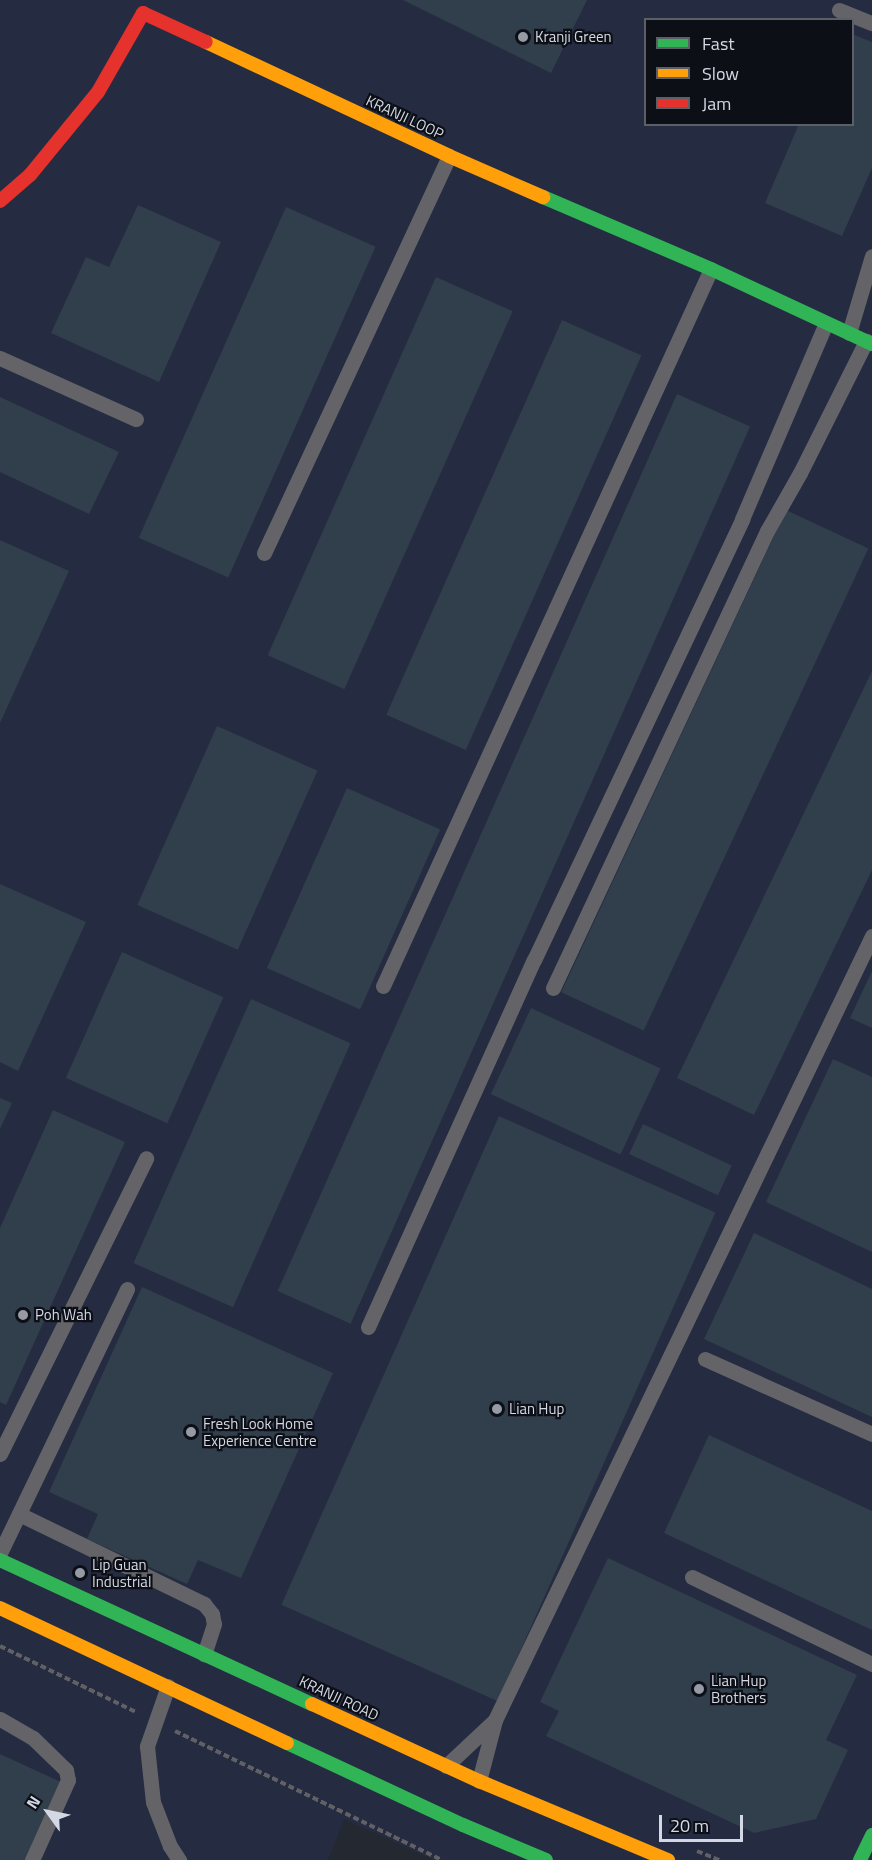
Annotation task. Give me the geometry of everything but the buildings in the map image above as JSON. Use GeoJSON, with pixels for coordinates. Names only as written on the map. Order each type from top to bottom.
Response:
{"type":"FeatureCollection","features":[{"type":"Feature","properties":{"kind":"main road","name":"KRANJI LOOP"},"geometry":{"type":"LineString","coordinates":[[0,201],[30,175],[98,92],[146,6],[449,156],[711,269],[869,342]]}},
{"type":"Feature","properties":{"kind":"main road","name":"KRANJI ROAD"},"geometry":{"type":"LineString","coordinates":[[0,1560],[479,1781],[668,1860]]}},
{"type":"Feature","properties":{"kind":"main road"},"geometry":{"type":"LineString","coordinates":[[0,1608],[463,1825],[546,1860]]}},
{"type":"Feature","properties":{"kind":"main road"},"geometry":{"type":"LineString","coordinates":[[860,1860],[872,1835]]}},
{"type":"Feature","properties":{"kind":"lane"},"geometry":{"type":"LineString","coordinates":[[839,10],[872,23]]}},
{"type":"Feature","properties":{"kind":"lane"},"geometry":{"type":"LineString","coordinates":[[264,553],[449,156]]}},
{"type":"Feature","properties":{"kind":"lane"},"geometry":{"type":"LineString","coordinates":[[849,333],[872,256]]}},
{"type":"Feature","properties":{"kind":"lane"},"geometry":{"type":"LineString","coordinates":[[383,986],[711,269]]}},
{"type":"Feature","properties":{"kind":"lane"},"geometry":{"type":"LineString","coordinates":[[368,1327],[534,960],[742,519],[826,322]]}},
{"type":"Feature","properties":{"kind":"lane"},"geometry":{"type":"LineString","coordinates":[[553,988],[767,531],[869,342]]}},
{"type":"Feature","properties":{"kind":"lane"},"geometry":{"type":"LineString","coordinates":[[0,358],[136,419]]}},
{"type":"Feature","properties":{"kind":"lane"},"geometry":{"type":"LineString","coordinates":[[479,1781],[495,1720],[872,936]]}},
{"type":"Feature","properties":{"kind":"lane"},"geometry":{"type":"LineString","coordinates":[[0,1454],[146,1158]]}},
{"type":"Feature","properties":{"kind":"lane"},"geometry":{"type":"LineString","coordinates":[[0,1553],[127,1289]]}},
{"type":"Feature","properties":{"kind":"lane"},"geometry":{"type":"LineString","coordinates":[[705,1359],[872,1434]]}},
{"type":"Feature","properties":{"kind":"lane"},"geometry":{"type":"LineString","coordinates":[[19,1514],[204,1604],[212,1614],[214,1624],[204,1654]]}},
{"type":"Feature","properties":{"kind":"lane"},"geometry":{"type":"LineString","coordinates":[[692,1577],[872,1664]]}},
{"type":"Feature","properties":{"kind":"lane"},"geometry":{"type":"LineString","coordinates":[[168,1686],[147,1746],[153,1802],[170,1846],[179,1860]]}},
{"type":"Feature","properties":{"kind":"lane"},"geometry":{"type":"LineString","coordinates":[[0,1719],[33,1738],[66,1770],[68,1780],[32,1860]]}},
{"type":"Feature","properties":{"kind":"lane"},"geometry":{"type":"LineString","coordinates":[[446,1766],[495,1720]]}},
{"type":"Feature","properties":{"kind":"path"},"geometry":{"type":"LineString","coordinates":[[0,1646],[442,1860]]}},
{"type":"Feature","properties":{"kind":"shaded area"},"geometry":{"type":"Polygon","coordinates":[[[0,0],[872,0],[872,1860],[434,1860],[344,1819],[328,1860],[0,1860],[0,0]]]}},
{"type":"Feature","properties":{"kind":"traffic: fast"},"geometry":{"type":"LineString","coordinates":[[543,197],[711,269],[872,344]]}},
{"type":"Feature","properties":{"kind":"traffic: fast"},"geometry":{"type":"LineString","coordinates":[[0,1560],[312,1704]]}},
{"type":"Feature","properties":{"kind":"traffic: fast"},"geometry":{"type":"LineString","coordinates":[[287,1743],[463,1825],[546,1860]]}},
{"type":"Feature","properties":{"kind":"traffic: fast"},"geometry":{"type":"LineString","coordinates":[[860,1860],[872,1835]]}},
{"type":"Feature","properties":{"kind":"traffic: slow"},"geometry":{"type":"LineString","coordinates":[[206,42],[449,156],[543,197]]}},
{"type":"Feature","properties":{"kind":"traffic: slow"},"geometry":{"type":"LineString","coordinates":[[0,1608],[287,1743]]}},
{"type":"Feature","properties":{"kind":"traffic: slow"},"geometry":{"type":"LineString","coordinates":[[312,1704],[479,1781],[668,1860]]}},
{"type":"Feature","properties":{"kind":"traffic: jam"},"geometry":{"type":"LineString","coordinates":[[0,201],[30,175],[98,92],[143,13],[206,42]]}},
{"type":"Feature","properties":{"kind":"place","name":"Kranji Green"},"geometry":{"type":"Point","coordinates":[523,37]}},
{"type":"Feature","properties":{"kind":"place","name":"Poh Wah"},"geometry":{"type":"Point","coordinates":[23,1315]}},
{"type":"Feature","properties":{"kind":"place","name":"Lian Hup"},"geometry":{"type":"Point","coordinates":[497,1409]}},
{"type":"Feature","properties":{"kind":"place","name":"Fresh Look Home Experience Centre"},"geometry":{"type":"Point","coordinates":[191,1432]}},
{"type":"Feature","properties":{"kind":"place","name":"Lip Guan Industrial"},"geometry":{"type":"Point","coordinates":[80,1573]}},
{"type":"Feature","properties":{"kind":"place","name":"Lian Hup Brothers"},"geometry":{"type":"Point","coordinates":[699,1689]}}]}
